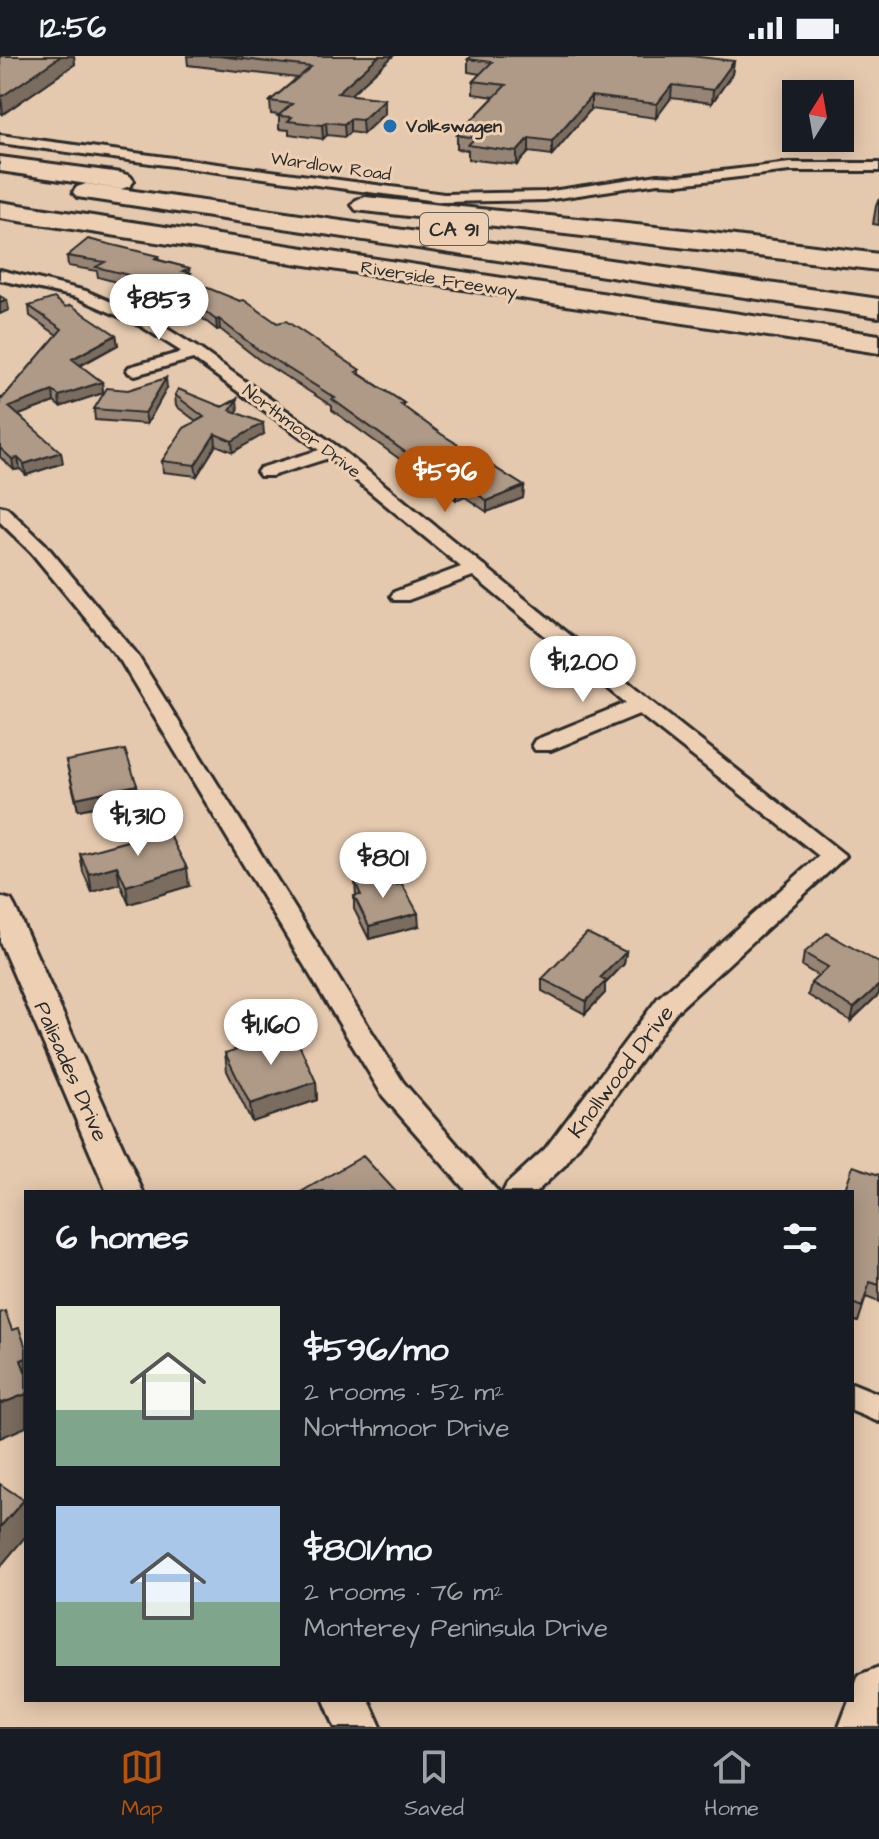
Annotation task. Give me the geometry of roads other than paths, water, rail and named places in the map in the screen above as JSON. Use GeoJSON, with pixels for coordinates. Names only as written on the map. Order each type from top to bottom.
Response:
{"type":"FeatureCollection","features":[{"type":"Feature","properties":{"kind":"highway","name":"CA 91"},"geometry":{"type":"LineString","coordinates":[[0,164],[879,291]]}},
{"type":"Feature","properties":{"kind":"highway"},"geometry":{"type":"LineString","coordinates":[[30,168],[689,238],[879,262]]}},
{"type":"Feature","properties":{"kind":"highway"},"geometry":{"type":"LineString","coordinates":[[0,179],[879,308]]}},
{"type":"Feature","properties":{"kind":"highway"},"geometry":{"type":"LineString","coordinates":[[0,192],[879,323]]}},
{"type":"Feature","properties":{"kind":"highway","name":"Riverside Freeway"},"geometry":{"type":"LineString","coordinates":[[0,210],[879,344]]}},
{"type":"Feature","properties":{"kind":"highway"},"geometry":{"type":"LineString","coordinates":[[564,298],[628,321],[879,371]]}},
{"type":"Feature","properties":{"kind":"main road"},"geometry":{"type":"LineString","coordinates":[[868,1727],[879,1695]]}},
{"type":"Feature","properties":{"kind":"street","name":"Wardlow Road"},"geometry":{"type":"LineString","coordinates":[[0,139],[444,198],[545,196],[658,179],[679,180],[787,162],[879,158]]}},
{"type":"Feature","properties":{"kind":"street","name":"Wardlow Road"},"geometry":{"type":"LineString","coordinates":[[787,162],[879,167]]}},
{"type":"Feature","properties":{"kind":"street","name":"Northmoor Drive"},"geometry":{"type":"LineString","coordinates":[[0,275],[81,294],[147,323],[195,353],[332,451],[641,705],[834,856]]}},
{"type":"Feature","properties":{"kind":"street"},"geometry":{"type":"LineString","coordinates":[[135,370],[195,353]]}},
{"type":"Feature","properties":{"kind":"street"},"geometry":{"type":"LineString","coordinates":[[266,472],[332,451]]}},
{"type":"Feature","properties":{"kind":"street"},"geometry":{"type":"LineString","coordinates":[[0,512],[38,548],[129,657],[393,1089],[482,1190]]}},
{"type":"Feature","properties":{"kind":"street"},"geometry":{"type":"LineString","coordinates":[[401,596],[477,568]]}},
{"type":"Feature","properties":{"kind":"street"},"geometry":{"type":"LineString","coordinates":[[543,745],[641,705]]}},
{"type":"Feature","properties":{"kind":"street","name":"Knollwood Drive"},"geometry":{"type":"LineString","coordinates":[[519,1190],[555,1157],[667,1005],[834,856]]}},
{"type":"Feature","properties":{"kind":"street","name":"Palisades Drive"},"geometry":{"type":"LineString","coordinates":[[0,907],[124,1190]]}},
{"type":"Feature","properties":{"kind":"street"},"geometry":{"type":"LineString","coordinates":[[854,1398],[879,1408]]}},
{"type":"Feature","properties":{"kind":"street"},"geometry":{"type":"LineString","coordinates":[[347,1702],[358,1727]]}},
{"type":"Feature","properties":{"kind":"place","name":"Volkswagen"},"geometry":{"type":"Point","coordinates":[390,126]}}]}
